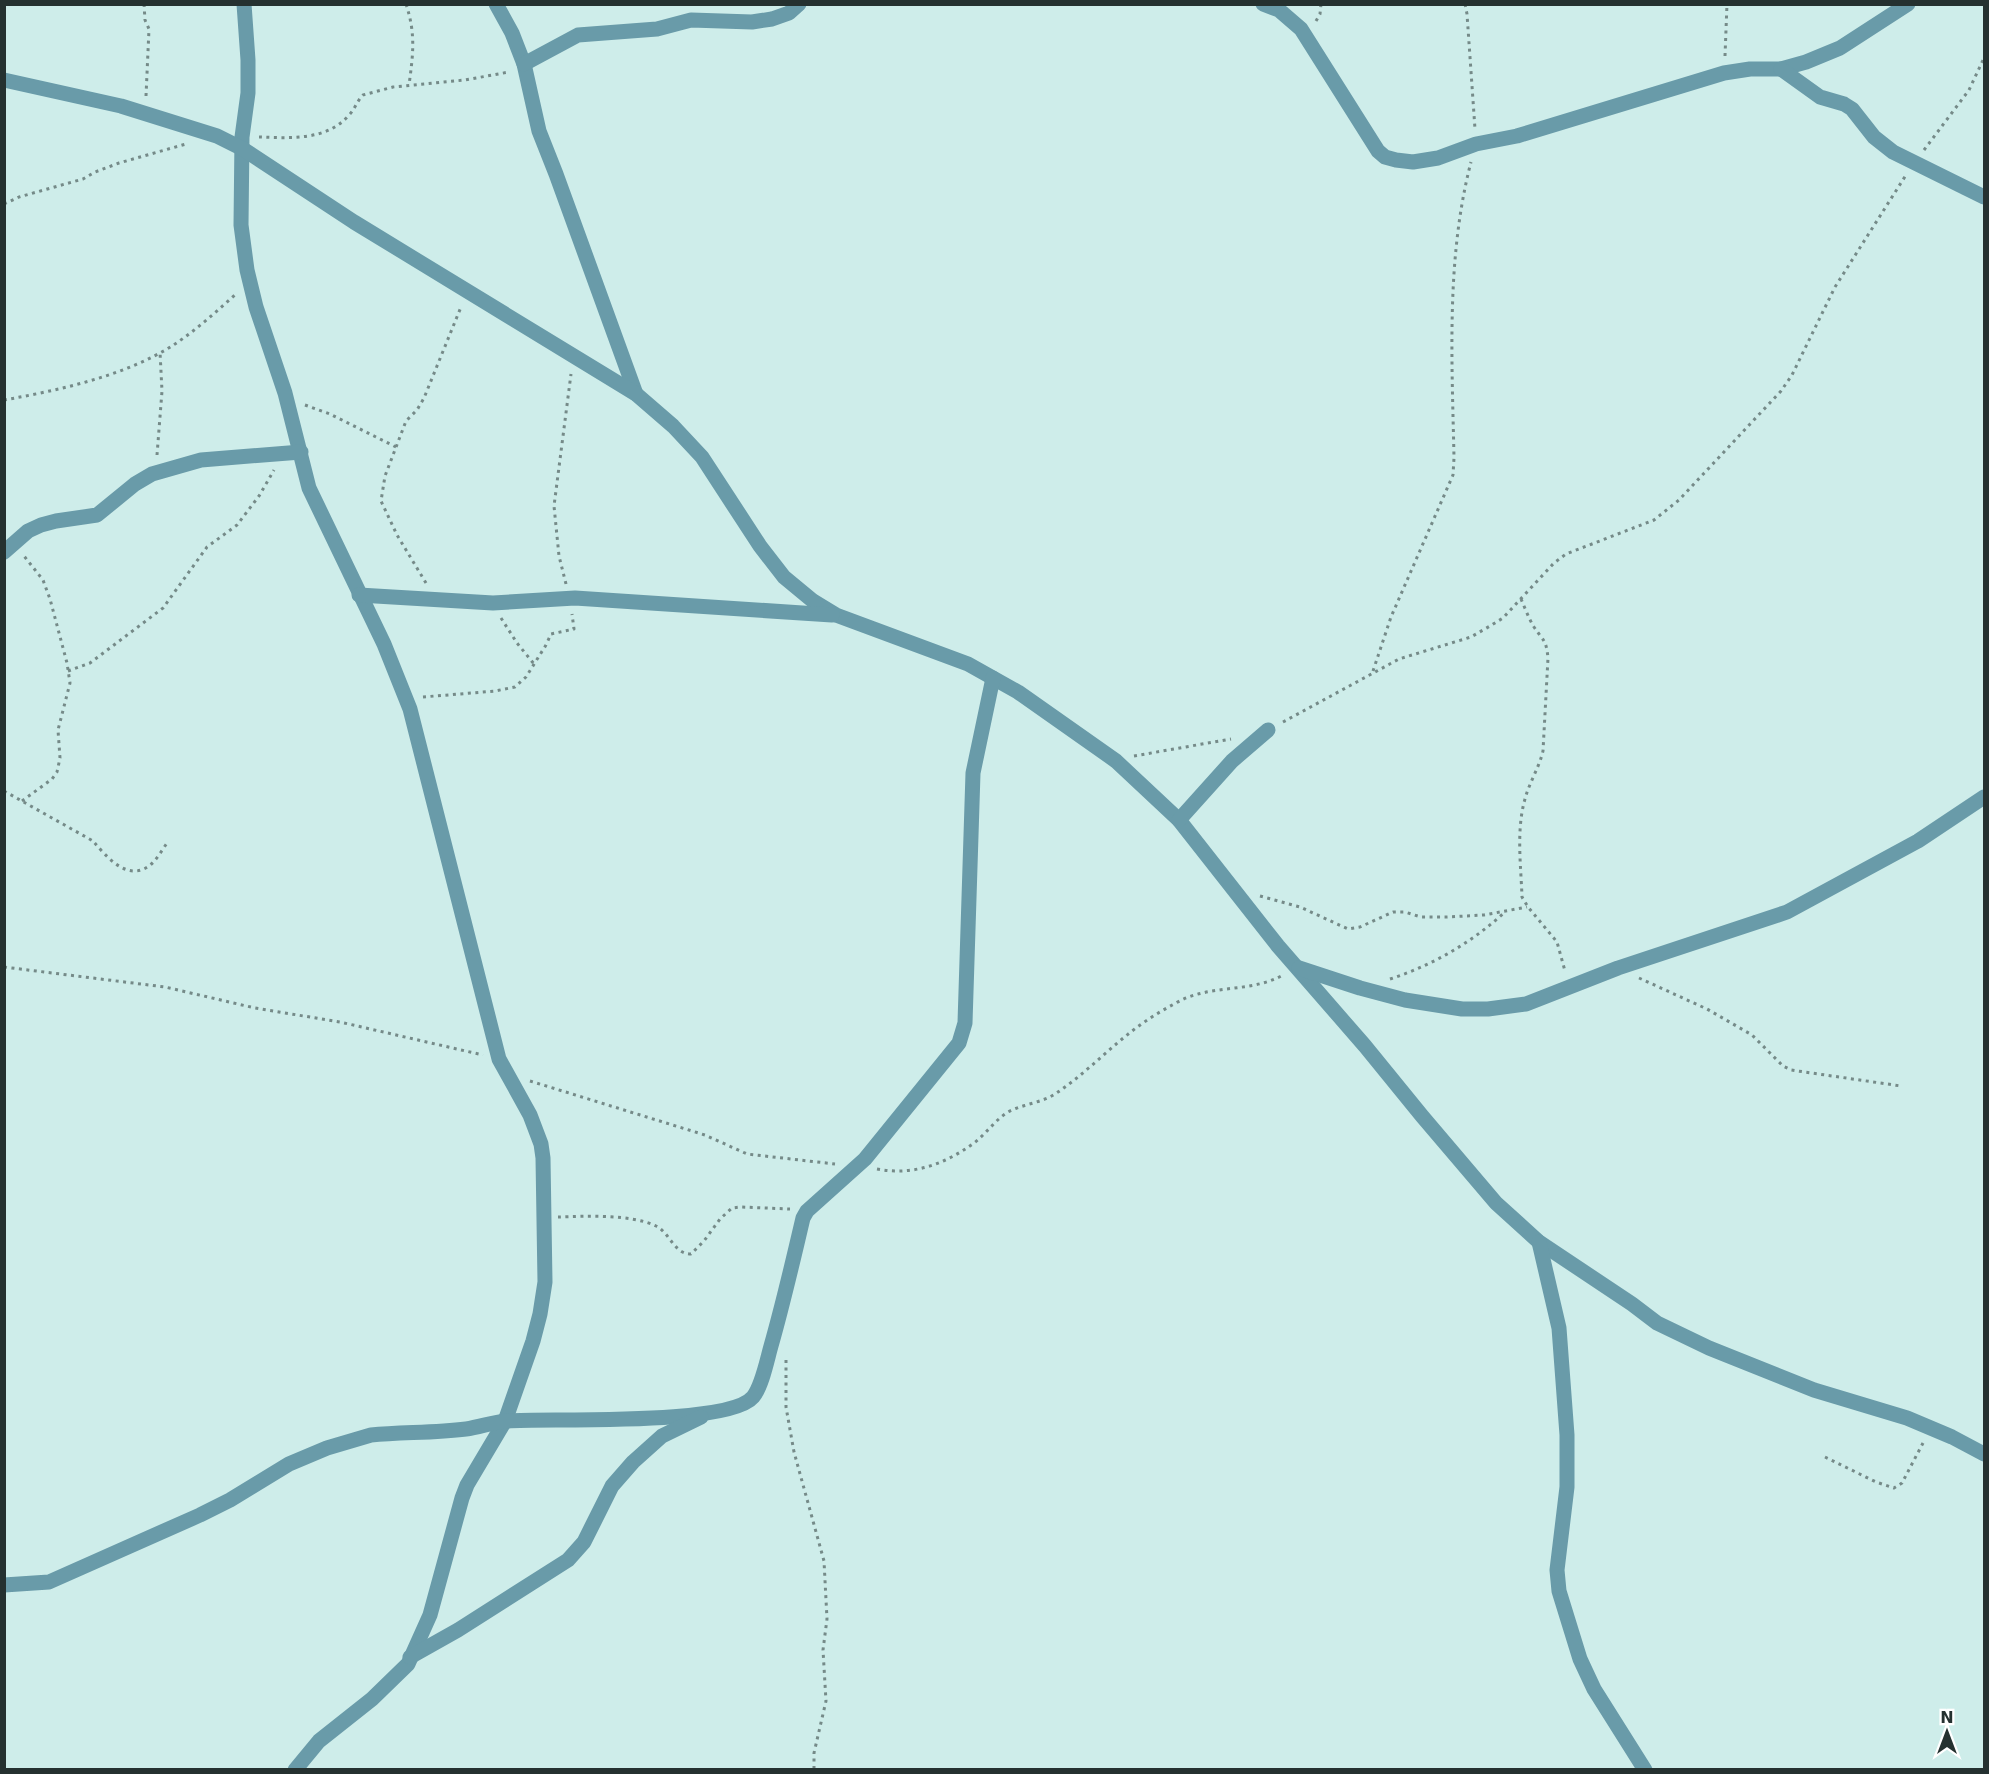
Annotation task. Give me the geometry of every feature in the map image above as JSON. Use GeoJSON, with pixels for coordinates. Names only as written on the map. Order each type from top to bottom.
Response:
{"type":"FeatureCollection","features":[{"type":"Feature","properties":{"kind":"street"},"geometry":{"type":"LineString","coordinates":[[244,4],[248,93],[242,143],[241,225],[256,307],[287,399],[309,488],[384,644],[406,698],[499,1059],[530,1115],[541,1144],[544,1217],[545,1282],[540,1314],[530,1351],[505,1421],[467,1485],[430,1615],[408,1664],[372,1699],[319,1741],[295,1770]]}},
{"type":"Feature","properties":{"kind":"street"},"geometry":{"type":"LineString","coordinates":[[496,4],[509,27],[524,64],[545,151],[636,394]]}},
{"type":"Feature","properties":{"kind":"street"},"geometry":{"type":"LineString","coordinates":[[524,64],[578,35],[657,29],[691,20],[752,22],[772,19],[789,13],[798,4]]}},
{"type":"Feature","properties":{"kind":"street"},"geometry":{"type":"LineString","coordinates":[[1263,4],[1279,10],[1301,29],[1371,141],[1385,157],[1413,162],[1438,159],[1476,144],[1517,136],[1725,73],[1750,69],[1781,69],[1806,62],[1840,48],[1908,4]]}},
{"type":"Feature","properties":{"kind":"street"},"geometry":{"type":"LineString","coordinates":[[1781,69],[1820,97],[1844,104],[1852,110],[1883,146],[1914,164],[1984,197]]}},
{"type":"Feature","properties":{"kind":"street"},"geometry":{"type":"LineString","coordinates":[[4,80],[145,113],[242,143],[354,222],[636,394],[673,426],[702,457],[760,546],[784,577],[813,601],[836,615],[968,664],[1018,692],[1116,761],[1179,820],[1278,946],[1489,1194],[1539,1242],[1657,1323],[1814,1390],[1930,1427],[1984,1454]]}},
{"type":"Feature","properties":{"kind":"street"},"geometry":{"type":"LineString","coordinates":[[8,548],[28,531],[41,525],[56,520],[97,514],[143,478],[155,473],[201,460],[301,452]]}},
{"type":"Feature","properties":{"kind":"street"},"geometry":{"type":"LineString","coordinates":[[359,595],[493,603],[569,598],[836,615]]}},
{"type":"Feature","properties":{"kind":"street"},"geometry":{"type":"LineString","coordinates":[[4,1585],[49,1582],[200,1515],[230,1500],[289,1464],[357,1438],[371,1435],[468,1429],[505,1421],[626,1420],[711,1412],[743,1405],[753,1397],[765,1368],[786,1294],[803,1218],[807,1211],[858,1166],[959,1043],[963,1035],[973,774],[993,678]]}},
{"type":"Feature","properties":{"kind":"street"},"geometry":{"type":"LineString","coordinates":[[1179,820],[1232,761],[1268,730]]}},
{"type":"Feature","properties":{"kind":"street"},"geometry":{"type":"LineString","coordinates":[[1298,968],[1405,1000],[1462,1009],[1488,1009],[1526,1004],[1618,968],[1787,912],[1918,841],[1984,797]]}},
{"type":"Feature","properties":{"kind":"street"},"geometry":{"type":"LineString","coordinates":[[1539,1242],[1559,1328],[1569,1466],[1557,1558],[1559,1591],[1580,1659],[1594,1689],[1646,1770]]}},
{"type":"Feature","properties":{"kind":"street"},"geometry":{"type":"LineString","coordinates":[[410,1657],[458,1630],[568,1560],[584,1542],[612,1486],[633,1462],[662,1436],[711,1412]]}},
{"type":"Feature","properties":{"kind":"path"},"geometry":{"type":"LineString","coordinates":[[144,4],[145,20],[149,29],[145,113]]}},
{"type":"Feature","properties":{"kind":"path"},"geometry":{"type":"LineString","coordinates":[[406,4],[413,29],[414,43],[409,85]]}},
{"type":"Feature","properties":{"kind":"path"},"geometry":{"type":"LineString","coordinates":[[1373,671],[1391,617],[1453,475],[1452,285],[1468,174],[1476,144],[1467,14],[1464,4]]}},
{"type":"Feature","properties":{"kind":"path"},"geometry":{"type":"LineString","coordinates":[[1725,73],[1727,4]]}},
{"type":"Feature","properties":{"kind":"path"},"geometry":{"type":"LineString","coordinates":[[1268,730],[1373,671],[1399,659],[1471,637],[1503,618],[1554,563],[1566,554],[1653,520],[1679,500],[1781,391],[1792,375],[1835,287],[1914,164],[1969,90],[1984,58]]}},
{"type":"Feature","properties":{"kind":"path"},"geometry":{"type":"LineString","coordinates":[[242,143],[317,135],[338,125],[350,115],[363,95],[409,85],[500,74],[524,64]]}},
{"type":"Feature","properties":{"kind":"path"},"geometry":{"type":"LineString","coordinates":[[4,204],[19,197],[83,179],[119,163],[217,136]]}},
{"type":"Feature","properties":{"kind":"path"},"geometry":{"type":"LineString","coordinates":[[4,400],[74,385],[140,363],[172,346],[198,327],[250,282]]}},
{"type":"Feature","properties":{"kind":"path"},"geometry":{"type":"LineString","coordinates":[[434,599],[423,576],[397,535],[381,501],[382,488],[406,421],[417,410],[424,398],[467,292]]}},
{"type":"Feature","properties":{"kind":"path"},"geometry":{"type":"LineString","coordinates":[[155,473],[162,391],[160,352]]}},
{"type":"Feature","properties":{"kind":"path"},"geometry":{"type":"LineString","coordinates":[[406,698],[495,691],[515,687],[526,677],[551,634],[574,629],[559,556],[554,506],[573,356]]}},
{"type":"Feature","properties":{"kind":"path"},"geometry":{"type":"LineString","coordinates":[[287,399],[330,414],[396,447]]}},
{"type":"Feature","properties":{"kind":"path"},"geometry":{"type":"LineString","coordinates":[[68,671],[90,663],[163,608],[207,547],[237,525],[259,496],[283,453]]}},
{"type":"Feature","properties":{"kind":"path"},"geometry":{"type":"LineString","coordinates":[[8,548],[43,580],[57,622],[69,683],[58,730],[60,758],[57,772],[52,780],[22,801]]}},
{"type":"Feature","properties":{"kind":"path"},"geometry":{"type":"LineString","coordinates":[[1521,599],[1534,627],[1547,644],[1548,658],[1543,751],[1540,766],[1525,797],[1521,816],[1522,897],[1557,942],[1569,987]]}},
{"type":"Feature","properties":{"kind":"path"},"geometry":{"type":"LineString","coordinates":[[493,603],[512,636],[534,664]]}},
{"type":"Feature","properties":{"kind":"path"},"geometry":{"type":"LineString","coordinates":[[1116,761],[1144,753],[1233,739]]}},
{"type":"Feature","properties":{"kind":"path"},"geometry":{"type":"LineString","coordinates":[[4,791],[93,841],[110,861],[132,872],[140,871],[151,865],[167,843]]}},
{"type":"Feature","properties":{"kind":"path"},"geometry":{"type":"LineString","coordinates":[[1232,888],[1300,907],[1347,929],[1360,927],[1393,912],[1405,912],[1421,917],[1446,917],[1484,915],[1528,907]]}},
{"type":"Feature","properties":{"kind":"path"},"geometry":{"type":"LineString","coordinates":[[1360,988],[1421,969],[1464,944],[1507,911]]}},
{"type":"Feature","properties":{"kind":"path"},"geometry":{"type":"LineString","coordinates":[[4,967],[165,987],[255,1008],[329,1020],[499,1059]]}},
{"type":"Feature","properties":{"kind":"path"},"geometry":{"type":"LineString","coordinates":[[507,1075],[705,1135],[747,1154],[892,1172],[910,1172],[929,1168],[975,1143],[1006,1113],[1052,1096],[1076,1079],[1136,1028],[1176,1003],[1192,995],[1213,989],[1251,986],[1273,981],[1298,968]]}},
{"type":"Feature","properties":{"kind":"path"},"geometry":{"type":"LineString","coordinates":[[1618,968],[1707,1009],[1752,1035],[1783,1066],[1791,1070],[1901,1086]]}},
{"type":"Feature","properties":{"kind":"path"},"geometry":{"type":"LineString","coordinates":[[544,1217],[600,1216],[642,1222],[658,1227],[680,1251],[692,1254],[720,1219],[732,1208],[807,1211]]}},
{"type":"Feature","properties":{"kind":"path"},"geometry":{"type":"LineString","coordinates":[[786,1357],[786,1407],[794,1452],[824,1561],[827,1619],[824,1658],[826,1701],[814,1753],[814,1770]]}},
{"type":"Feature","properties":{"kind":"path"},"geometry":{"type":"LineString","coordinates":[[1825,1457],[1875,1482],[1894,1488],[1902,1483],[1930,1427]]}}]}
